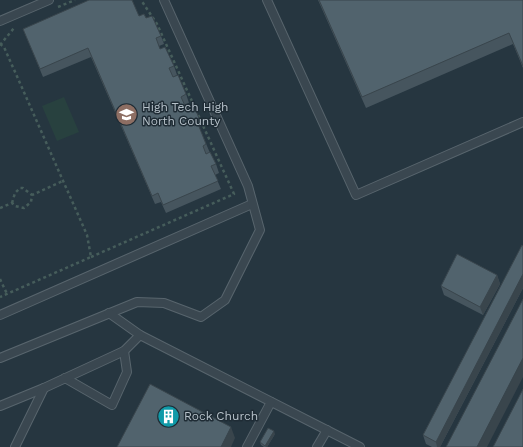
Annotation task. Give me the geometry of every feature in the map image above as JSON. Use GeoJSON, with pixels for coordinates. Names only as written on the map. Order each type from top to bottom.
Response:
{"type":"FeatureCollection","features":[{"type":"Feature","properties":{"kind":"lane"},"geometry":{"type":"LineString","coordinates":[[0,22],[49,0]]}},
{"type":"Feature","properties":{"kind":"lane"},"geometry":{"type":"LineString","coordinates":[[0,358],[137,302],[164,303],[201,317],[225,300],[260,230],[248,186],[164,0]]}},
{"type":"Feature","properties":{"kind":"lane"},"geometry":{"type":"LineString","coordinates":[[267,0],[356,195],[523,122]]}},
{"type":"Feature","properties":{"kind":"lane"},"geometry":{"type":"LineString","coordinates":[[0,315],[252,204]]}},
{"type":"Feature","properties":{"kind":"lane"},"geometry":{"type":"LineString","coordinates":[[109,313],[140,335],[360,447]]}},
{"type":"Feature","properties":{"kind":"lane"},"geometry":{"type":"LineString","coordinates":[[0,406],[44,388],[124,351],[140,335]]}},
{"type":"Feature","properties":{"kind":"lane"},"geometry":{"type":"LineString","coordinates":[[65,378],[112,405],[127,372],[124,351]]}},
{"type":"Feature","properties":{"kind":"lane"},"geometry":{"type":"LineString","coordinates":[[15,447],[44,388]]}},
{"type":"Feature","properties":{"kind":"lane"},"geometry":{"type":"LineString","coordinates":[[247,447],[271,402]]}},
{"type":"Feature","properties":{"kind":"lane"},"geometry":{"type":"LineString","coordinates":[[317,447],[327,430]]}},
{"type":"Feature","properties":{"kind":"path"},"geometry":{"type":"LineString","coordinates":[[0,297],[234,194],[158,24],[141,0]]}},
{"type":"Feature","properties":{"kind":"path"},"geometry":{"type":"LineString","coordinates":[[0,44],[4,47],[87,235],[91,257]]}},
{"type":"Feature","properties":{"kind":"path"},"geometry":{"type":"LineString","coordinates":[[32,195],[63,181]]}},
{"type":"Feature","properties":{"kind":"path"},"geometry":{"type":"LineString","coordinates":[[12,203],[12,197],[20,188],[23,188],[32,195]]}},
{"type":"Feature","properties":{"kind":"path"},"geometry":{"type":"LineString","coordinates":[[12,203],[15,206],[24,208],[31,202],[32,195]]}},
{"type":"Feature","properties":{"kind":"path"},"geometry":{"type":"LineString","coordinates":[[0,208],[12,203]]}},
{"type":"Feature","properties":{"kind":"path"},"geometry":{"type":"LineString","coordinates":[[155,230],[157,235]]}},
{"type":"Feature","properties":{"kind":"path"},"geometry":{"type":"LineString","coordinates":[[0,279],[7,294]]}},
{"type":"Feature","properties":{"kind":"green space"},"geometry":{"type":"Polygon","coordinates":[[[64,97],[79,132],[57,141],[42,106],[64,97]]]}},
{"type":"Feature","properties":{"kind":"building"},"geometry":{"type":"Polygon","coordinates":[[[89,0],[132,0],[139,16],[144,14],[146,18],[152,16],[161,36],[156,38],[160,49],[165,47],[174,66],[169,68],[173,77],[178,75],[186,94],[181,97],[186,108],[193,104],[199,118],[191,121],[194,126],[198,124],[206,144],[203,146],[206,154],[210,152],[216,164],[211,166],[218,181],[163,205],[158,193],[152,196],[88,48],[40,69],[23,29],[89,0]]]}},
{"type":"Feature","properties":{"kind":"building"},"geometry":{"type":"Polygon","coordinates":[[[319,0],[523,0],[523,66],[509,33],[362,97],[319,0]]]}},
{"type":"Feature","properties":{"kind":"building"},"geometry":{"type":"Polygon","coordinates":[[[522,245],[523,274],[436,442],[423,435],[522,245]]]}},
{"type":"Feature","properties":{"kind":"building"},"geometry":{"type":"Polygon","coordinates":[[[457,254],[497,275],[480,307],[441,286],[457,254]]]}},
{"type":"Feature","properties":{"kind":"building"},"geometry":{"type":"Polygon","coordinates":[[[523,299],[523,358],[477,447],[446,447],[523,299]]]}},
{"type":"Feature","properties":{"kind":"building","name":"Rock Church"},"geometry":{"type":"Polygon","coordinates":[[[150,384],[231,427],[221,447],[117,447],[150,384]]]}},
{"type":"Feature","properties":{"kind":"building"},"geometry":{"type":"Polygon","coordinates":[[[523,389],[523,447],[493,447],[523,389]]]}},
{"type":"Feature","properties":{"kind":"building"},"geometry":{"type":"Polygon","coordinates":[[[268,428],[274,431],[265,446],[260,442],[268,428]]]}},
{"type":"Feature","properties":{"kind":"place","name":"High Tech High North County"},"geometry":{"type":"Point","coordinates":[127,114]}},
{"type":"Feature","properties":{"kind":"place","name":"Rock Church"},"geometry":{"type":"Point","coordinates":[168,416]}}]}
